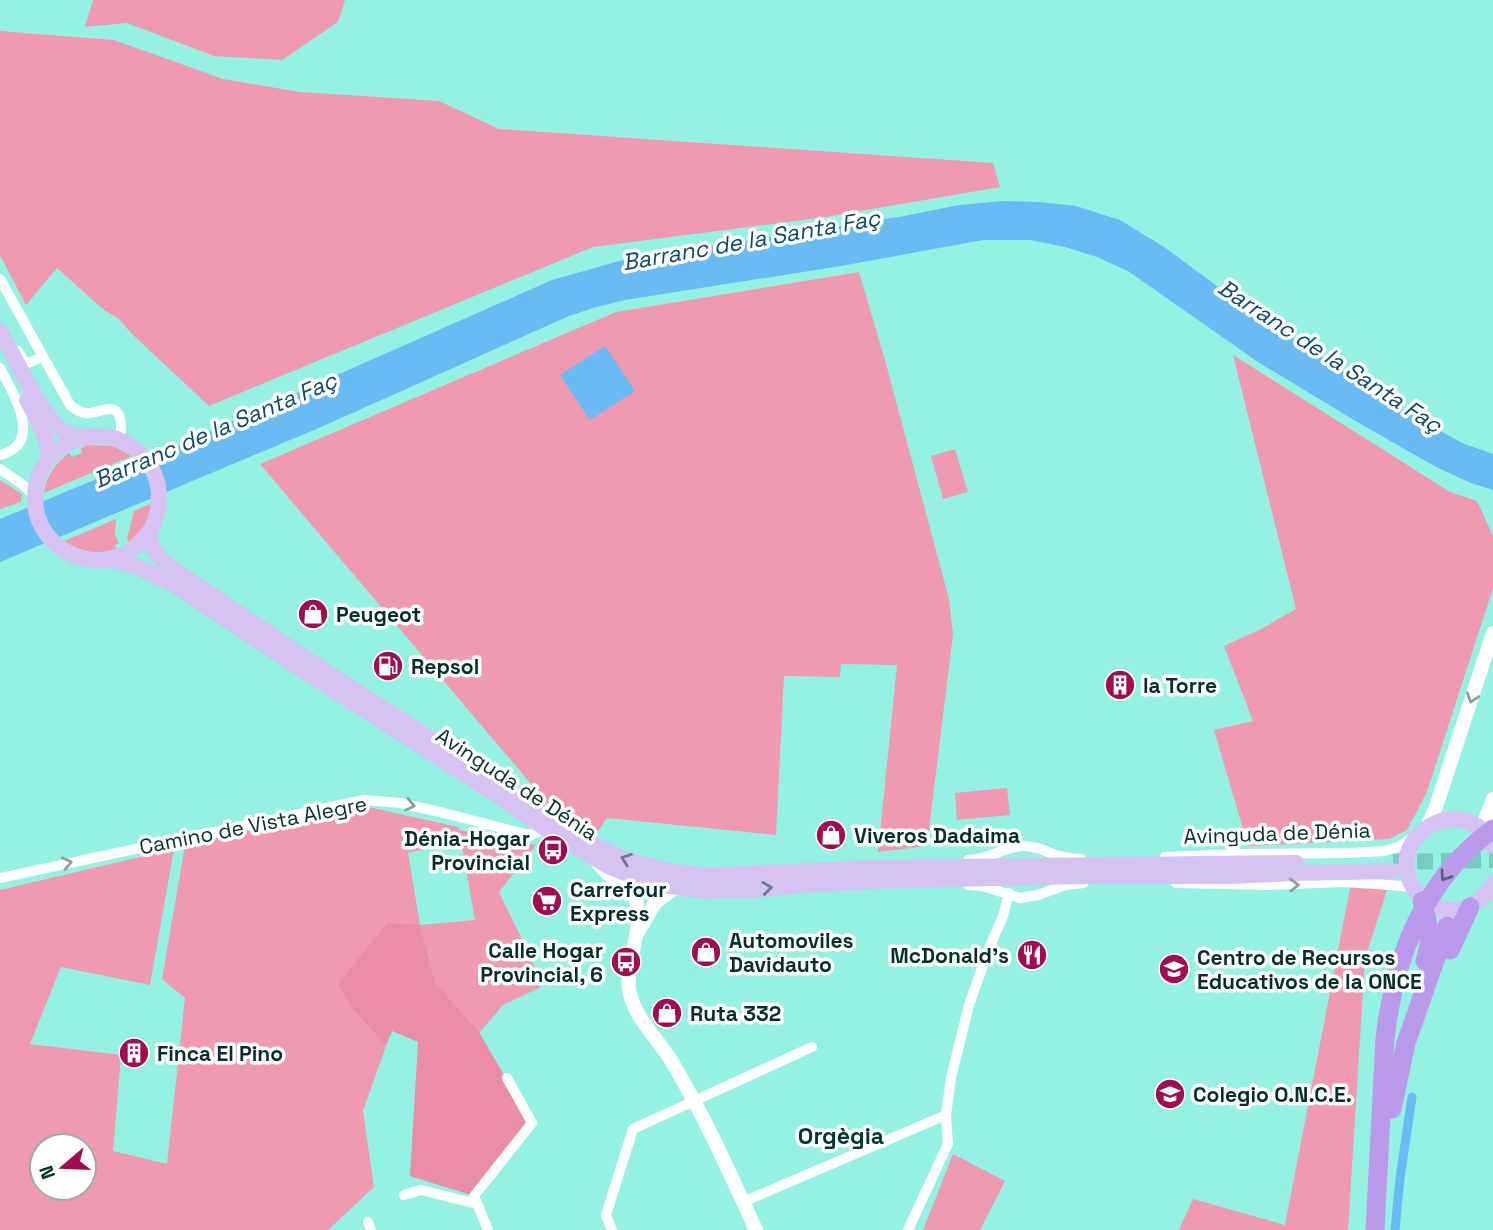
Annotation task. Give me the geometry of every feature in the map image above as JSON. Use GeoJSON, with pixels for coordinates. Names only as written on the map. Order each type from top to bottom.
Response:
{"type":"FeatureCollection","features":[{"type":"Feature","properties":{"kind":"highway"},"geometry":{"type":"LineString","coordinates":[[1385,1230],[1385,1038],[1388,1007],[1405,946],[1418,918],[1448,870],[1487,829]]}},
{"type":"Feature","properties":{"kind":"highway"},"geometry":{"type":"LineString","coordinates":[[1375,1230],[1392,1068],[1401,1029],[1430,944],[1430,929],[1417,892]]}},
{"type":"Feature","properties":{"kind":"highway"},"geometry":{"type":"LineString","coordinates":[[1384,1156],[1448,955],[1470,906]]}},
{"type":"Feature","properties":{"kind":"highway"},"geometry":{"type":"LineString","coordinates":[[1384,1156],[1399,1069],[1447,926]]}},
{"type":"Feature","properties":{"kind":"main road"},"geometry":{"type":"LineString","coordinates":[[0,330],[35,394],[56,425],[63,431],[84,438]]}},
{"type":"Feature","properties":{"kind":"main road"},"geometry":{"type":"LineString","coordinates":[[0,353],[40,422],[49,459]]}},
{"type":"Feature","properties":{"kind":"main road"},"geometry":{"type":"LineString","coordinates":[[84,438],[118,440],[129,446],[152,470],[156,480],[159,500],[149,532],[135,548],[110,559],[77,557],[67,552],[48,536],[39,519],[36,499],[39,477],[49,459],[68,444],[84,438]]}},
{"type":"Feature","properties":{"kind":"main road","name":"Avinguda de Dénia"},"geometry":{"type":"LineString","coordinates":[[149,532],[156,556],[177,572],[586,841],[625,860],[674,872],[708,876],[914,868],[1005,879]]}},
{"type":"Feature","properties":{"kind":"main road","name":"Avinguda de Dénia"},"geometry":{"type":"LineString","coordinates":[[110,559],[135,566],[173,584],[546,830],[595,860],[651,883],[704,891],[754,890],[800,885],[1005,879],[1045,872],[1393,867]]}},
{"type":"Feature","properties":{"kind":"main road"},"geometry":{"type":"LineString","coordinates":[[1493,633],[1436,807],[1423,830],[1414,839],[1408,855],[1408,873],[1417,892],[1429,904],[1439,908],[1460,909],[1470,906],[1483,898],[1493,883]]}},
{"type":"Feature","properties":{"kind":"main road"},"geometry":{"type":"LineString","coordinates":[[1493,799],[1487,829],[1493,846]]}},
{"type":"Feature","properties":{"kind":"main road"},"geometry":{"type":"LineString","coordinates":[[1423,830],[1444,820],[1454,819],[1487,829]]}},
{"type":"Feature","properties":{"kind":"main road"},"geometry":{"type":"LineString","coordinates":[[595,860],[632,892],[638,907],[637,929]]}},
{"type":"Feature","properties":{"kind":"main road"},"geometry":{"type":"LineString","coordinates":[[741,874],[727,881],[663,878],[651,883],[637,929],[629,988],[634,1008],[671,1060],[693,1100],[756,1230]]}},
{"type":"Feature","properties":{"kind":"main road"},"geometry":{"type":"LineString","coordinates":[[637,929],[655,903],[675,888]]}},
{"type":"Feature","properties":{"kind":"street"},"geometry":{"type":"LineString","coordinates":[[0,279],[38,359],[71,405],[76,410],[92,414],[107,408],[114,409],[119,414],[118,440]]}},
{"type":"Feature","properties":{"kind":"street"},"geometry":{"type":"LineString","coordinates":[[0,330],[12,339],[24,361],[28,363],[38,359]]}},
{"type":"Feature","properties":{"kind":"street"},"geometry":{"type":"LineString","coordinates":[[35,394],[31,374],[38,359]]}},
{"type":"Feature","properties":{"kind":"street"},"geometry":{"type":"LineString","coordinates":[[0,368],[19,405],[23,425],[20,443],[0,455]]}},
{"type":"Feature","properties":{"kind":"street"},"geometry":{"type":"LineString","coordinates":[[0,470],[23,485],[36,499]]}},
{"type":"Feature","properties":{"kind":"street","name":"Camino de Vista Alegre"},"geometry":{"type":"LineString","coordinates":[[0,877],[364,800],[400,803],[531,835],[546,830]]}},
{"type":"Feature","properties":{"kind":"street","name":"Avinguda de Dénia"},"geometry":{"type":"LineString","coordinates":[[1005,879],[1020,898],[1066,885],[1099,883],[1122,870],[1162,857],[1385,851],[1398,847],[1423,830]]}},
{"type":"Feature","properties":{"kind":"street","name":"Avinguda de Dénia"},"geometry":{"type":"LineString","coordinates":[[914,868],[931,861],[985,858],[1022,846],[1046,850],[1064,858],[1088,859],[1122,870],[1144,882],[1267,886],[1342,882],[1376,884],[1417,892]]}},
{"type":"Feature","properties":{"kind":"street"},"geometry":{"type":"LineString","coordinates":[[908,1230],[948,1144],[946,1115],[951,1078],[969,1005],[1003,916],[1008,853],[1015,848]]}},
{"type":"Feature","properties":{"kind":"street"},"geometry":{"type":"LineString","coordinates":[[1035,848],[1042,855],[1045,872],[1044,886],[1038,895]]}},
{"type":"Feature","properties":{"kind":"street"},"geometry":{"type":"LineString","coordinates":[[612,1230],[606,1216],[633,1129],[812,1047]]}},
{"type":"Feature","properties":{"kind":"street"},"geometry":{"type":"LineString","coordinates":[[488,1230],[474,1196],[532,1123],[507,1078]]}},
{"type":"Feature","properties":{"kind":"street"},"geometry":{"type":"LineString","coordinates":[[743,1202],[946,1115]]}},
{"type":"Feature","properties":{"kind":"street"},"geometry":{"type":"LineString","coordinates":[[404,1195],[421,1190],[477,1204]]}},
{"type":"Feature","properties":{"kind":"shaded area"},"geometry":{"type":"Polygon","coordinates":[[[93,0],[345,0],[338,22],[282,60],[214,56],[127,23],[85,27],[93,0]]]}},
{"type":"Feature","properties":{"kind":"shaded area"},"geometry":{"type":"Polygon","coordinates":[[[0,31],[114,40],[223,79],[300,92],[439,101],[499,129],[993,163],[1000,187],[826,217],[593,247],[209,406],[118,318],[104,310],[57,268],[26,305],[0,255],[0,31]]]}},
{"type":"Feature","properties":{"kind":"shaded area"},"geometry":{"type":"Polygon","coordinates":[[[859,272],[949,599],[953,634],[927,846],[878,852],[897,665],[841,664],[840,677],[784,676],[776,835],[607,818],[595,835],[559,817],[260,464],[616,312],[859,272]]]}},
{"type":"Feature","properties":{"kind":"shaded area"},"geometry":{"type":"Polygon","coordinates":[[[1233,355],[1450,492],[1477,501],[1493,536],[1493,588],[1427,792],[1407,830],[1389,839],[1248,846],[1214,730],[1253,721],[1224,646],[1296,609],[1233,355]]]}},
{"type":"Feature","properties":{"kind":"shaded area"},"geometry":{"type":"Polygon","coordinates":[[[89,445],[113,446],[132,456],[44,493],[52,470],[60,461],[69,453],[72,457],[82,453],[81,448],[89,445]]]}},
{"type":"Feature","properties":{"kind":"shaded area"},"geometry":{"type":"Polygon","coordinates":[[[955,449],[968,492],[943,499],[931,456],[955,449]]]}},
{"type":"Feature","properties":{"kind":"shaded area"},"geometry":{"type":"Polygon","coordinates":[[[0,480],[22,494],[21,502],[0,509],[0,480]]]}},
{"type":"Feature","properties":{"kind":"shaded area"},"geometry":{"type":"Polygon","coordinates":[[[152,503],[145,526],[129,543],[127,538],[134,511],[152,503]]]}},
{"type":"Feature","properties":{"kind":"shaded area"},"geometry":{"type":"Polygon","coordinates":[[[116,519],[115,535],[119,543],[115,545],[116,550],[89,552],[64,541],[116,519]]]}},
{"type":"Feature","properties":{"kind":"shaded area"},"geometry":{"type":"Polygon","coordinates":[[[1007,788],[1010,815],[957,820],[955,793],[1007,788]]]}},
{"type":"Feature","properties":{"kind":"shaded area"},"geometry":{"type":"Polygon","coordinates":[[[364,806],[458,827],[459,830],[536,845],[499,892],[532,960],[541,987],[503,1005],[475,1038],[436,984],[420,925],[354,1011],[386,1046],[363,1111],[374,1187],[328,1230],[0,1230],[0,890],[174,849],[150,985],[61,967],[30,1044],[121,1055],[113,1151],[167,1164],[185,998],[162,979],[185,845],[364,806]],[[461,841],[408,853],[420,925],[475,920],[461,841]]]}},
{"type":"Feature","properties":{"kind":"shaded area"},"geometry":{"type":"Polygon","coordinates":[[[1351,883],[1387,890],[1365,959],[1348,1230],[1179,1230],[1193,1199],[1285,1225],[1351,883]]]}},
{"type":"Feature","properties":{"kind":"shaded area"},"geometry":{"type":"Polygon","coordinates":[[[387,923],[420,925],[436,984],[479,1032],[532,1123],[474,1196],[410,1176],[418,1042],[392,1031],[386,1046],[354,1011],[338,984],[387,923]]]}},
{"type":"Feature","properties":{"kind":"shaded area"},"geometry":{"type":"Polygon","coordinates":[[[953,1154],[1005,1181],[980,1230],[923,1230],[953,1154]]]}},
{"type":"Feature","properties":{"kind":"water","name":"Barranc de la Santa Faç"},"geometry":{"type":"Polygon","coordinates":[[[1004,201],[1076,206],[1120,220],[1164,247],[1236,300],[1398,407],[1462,443],[1493,454],[1493,490],[1436,467],[1359,423],[1258,362],[1128,271],[1065,247],[1030,240],[983,240],[841,266],[625,300],[593,308],[569,316],[321,427],[0,562],[0,519],[179,445],[552,280],[623,260],[959,205],[1004,201]]]}},
{"type":"Feature","properties":{"kind":"water"},"geometry":{"type":"Polygon","coordinates":[[[605,346],[635,391],[590,420],[560,375],[605,346]]]}},
{"type":"Feature","properties":{"kind":"waterway"},"geometry":{"type":"LineString","coordinates":[[1395,1230],[1412,1097]]}},
{"type":"Feature","properties":{"kind":"tunnel"},"geometry":{"type":"LineString","coordinates":[[1393,862],[1493,860]]}},
{"type":"Feature","properties":{"kind":"place","name":"Peugeot"},"geometry":{"type":"Point","coordinates":[313,614]}},
{"type":"Feature","properties":{"kind":"place","name":"Repsol"},"geometry":{"type":"Point","coordinates":[388,666]}},
{"type":"Feature","properties":{"kind":"place","name":"la Torre"},"geometry":{"type":"Point","coordinates":[1120,685]}},
{"type":"Feature","properties":{"kind":"place","name":"Viveros Dadaima"},"geometry":{"type":"Point","coordinates":[831,835]}},
{"type":"Feature","properties":{"kind":"place","name":"Dénia-Hogar Provincial"},"geometry":{"type":"Point","coordinates":[553,850]}},
{"type":"Feature","properties":{"kind":"place","name":"Carrefour Express"},"geometry":{"type":"Point","coordinates":[547,901]}},
{"type":"Feature","properties":{"kind":"place","name":"Automoviles Davidauto"},"geometry":{"type":"Point","coordinates":[706,952]}},
{"type":"Feature","properties":{"kind":"place","name":"McDonald's"},"geometry":{"type":"Point","coordinates":[1032,955]}},
{"type":"Feature","properties":{"kind":"place","name":"Calle Hogar Provincial, 6"},"geometry":{"type":"Point","coordinates":[626,962]}},
{"type":"Feature","properties":{"kind":"place","name":"Centro de Recursos Educativos de la ONCE"},"geometry":{"type":"Point","coordinates":[1174,969]}},
{"type":"Feature","properties":{"kind":"place","name":"Ruta 332"},"geometry":{"type":"Point","coordinates":[667,1013]}},
{"type":"Feature","properties":{"kind":"place","name":"Finca El Pino"},"geometry":{"type":"Point","coordinates":[134,1053]}},
{"type":"Feature","properties":{"kind":"place","name":"Colegio O.N.C.E."},"geometry":{"type":"Point","coordinates":[1170,1094]}},
{"type":"Feature","properties":{"kind":"district","name":"Orgègia"},"geometry":{"type":"Point","coordinates":[841,1136]}}]}
